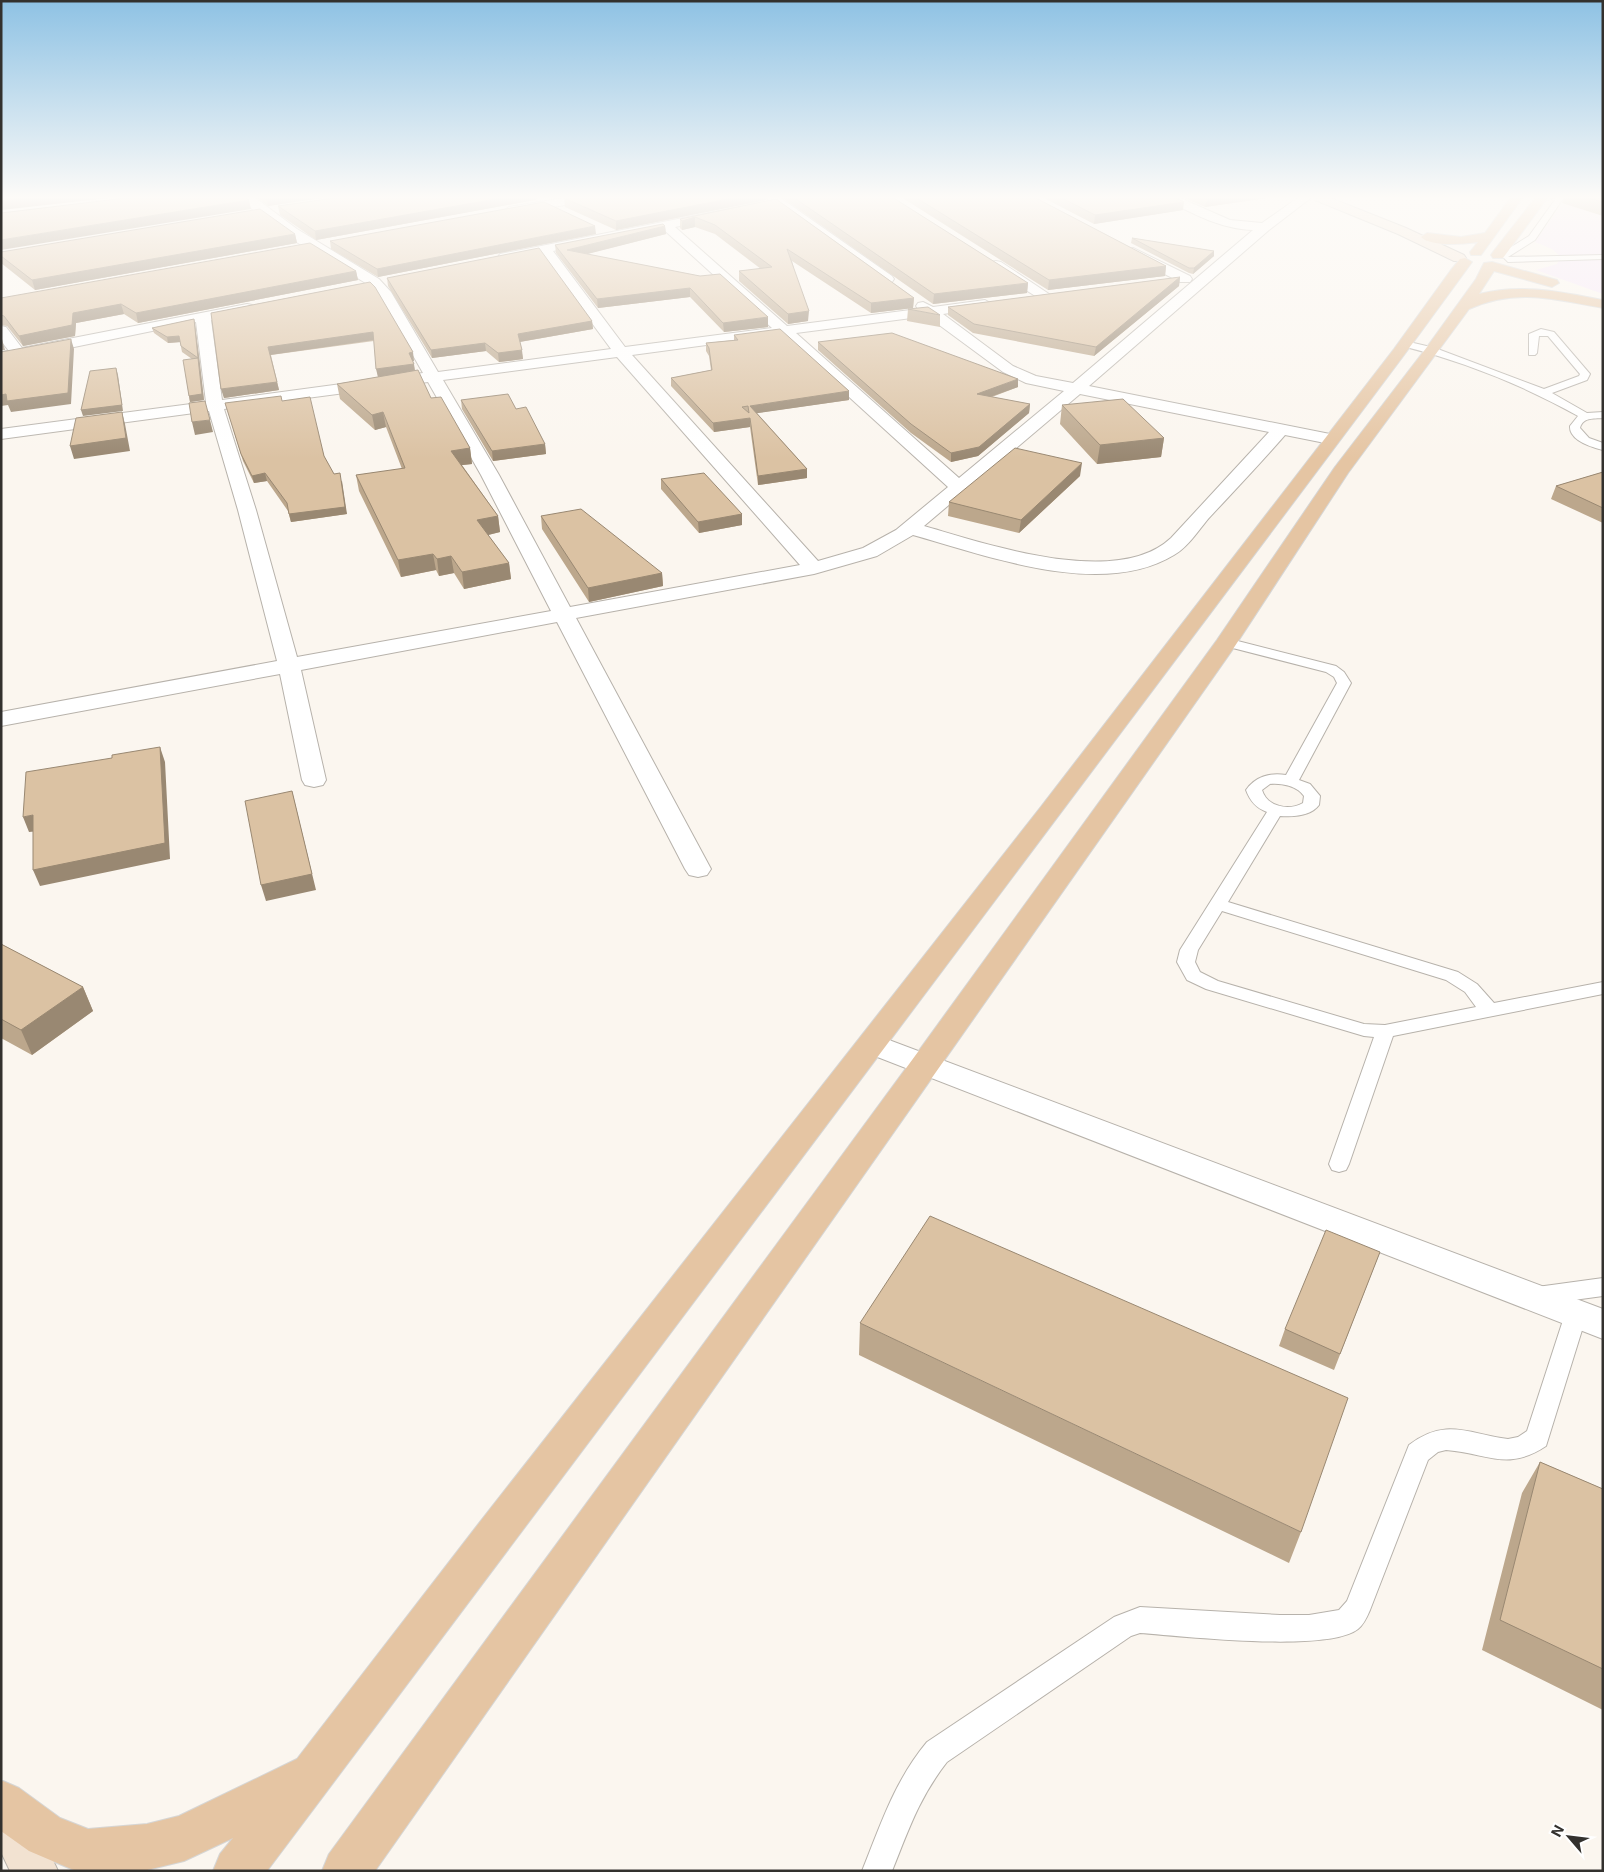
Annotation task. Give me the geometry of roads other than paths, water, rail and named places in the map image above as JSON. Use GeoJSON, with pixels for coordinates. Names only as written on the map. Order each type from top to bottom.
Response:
{"type":"FeatureCollection","features":[{"type":"Feature","properties":{"kind":"main road"},"geometry":{"type":"LineString","coordinates":[[346,1871],[926,1064],[1226,642],[1341,471],[1418,347],[1446,284]]}},
{"type":"Feature","properties":{"kind":"main road"},"geometry":{"type":"LineString","coordinates":[[1464,306],[1475,284]]}},
{"type":"Feature","properties":{"kind":"main road"},"geometry":{"type":"LineString","coordinates":[[1556,284],[1603,302]]}},
{"type":"Feature","properties":{"kind":"main road"},"geometry":{"type":"LineString","coordinates":[[237,1871],[315,1773],[529,1489],[873,1044],[1187,632],[1330,439],[1418,347],[1464,306],[1477,298],[1488,295],[1523,293],[1603,302]]}},
{"type":"Feature","properties":{"kind":"main road"},"geometry":{"type":"LineString","coordinates":[[2,1803],[45,1834],[88,1852],[147,1847],[184,1838],[315,1773]]}},
{"type":"Feature","properties":{"kind":"main road"},"geometry":{"type":"LineString","coordinates":[[2,1803],[34,1871]]}},
{"type":"Feature","properties":{"kind":"street"},"geometry":{"type":"LineString","coordinates":[[355,286],[363,284]]}},
{"type":"Feature","properties":{"kind":"street"},"geometry":{"type":"LineString","coordinates":[[376,284],[384,292],[490,475],[698,869]]}},
{"type":"Feature","properties":{"kind":"street"},"geometry":{"type":"LineString","coordinates":[[571,284],[620,352],[814,568]]}},
{"type":"Feature","properties":{"kind":"street"},"geometry":{"type":"LineString","coordinates":[[732,284],[959,487]]}},
{"type":"Feature","properties":{"kind":"street"},"geometry":{"type":"LineString","coordinates":[[895,284],[1018,374],[1032,380],[1330,439]]}},
{"type":"Feature","properties":{"kind":"street"},"geometry":{"type":"LineString","coordinates":[[1027,284],[1046,296]]}},
{"type":"Feature","properties":{"kind":"street"},"geometry":{"type":"LineString","coordinates":[[1,719],[814,568],[870,552],[910,528],[1076,390],[1198,284]]}},
{"type":"Feature","properties":{"kind":"street"},"geometry":{"type":"LineString","coordinates":[[1026,299],[1064,294]]}},
{"type":"Feature","properties":{"kind":"street"},"geometry":{"type":"LineString","coordinates":[[1,434],[998,303]]}},
{"type":"Feature","properties":{"kind":"street"},"geometry":{"type":"LineString","coordinates":[[1,357],[260,306]]}},
{"type":"Feature","properties":{"kind":"street"},"geometry":{"type":"LineString","coordinates":[[204,317],[215,406],[247,510],[289,666],[314,780]]}},
{"type":"Feature","properties":{"kind":"street"},"geometry":{"type":"LineString","coordinates":[[1,330],[18,353]]}},
{"type":"Feature","properties":{"kind":"street"},"geometry":{"type":"LineString","coordinates":[[910,528],[1052,565],[1086,569],[1115,567],[1143,562],[1168,550],[1249,467],[1280,430]]}},
{"type":"Feature","properties":{"kind":"street"},"geometry":{"type":"LineString","coordinates":[[873,1044],[1590,1319]]}},
{"type":"Feature","properties":{"kind":"lane"},"geometry":{"type":"LineString","coordinates":[[1532,353],[1535,332],[1551,334],[1584,374],[1583,378],[1544,393]]}},
{"type":"Feature","properties":{"kind":"lane"},"geometry":{"type":"LineString","coordinates":[[1418,347],[1544,393],[1585,416]]}},
{"type":"Feature","properties":{"kind":"lane"},"geometry":{"type":"LineString","coordinates":[[1603,415],[1585,416],[1578,420],[1575,431],[1585,440],[1603,447]]}},
{"type":"Feature","properties":{"kind":"lane"},"geometry":{"type":"LineString","coordinates":[[1226,642],[1331,669],[1338,672],[1344,683],[1290,781]]}},
{"type":"Feature","properties":{"kind":"lane"},"geometry":{"type":"LineString","coordinates":[[1267,780],[1290,781],[1305,787],[1313,800],[1307,808],[1293,812],[1276,810],[1262,803],[1254,794],[1256,786],[1267,780]]}},
{"type":"Feature","properties":{"kind":"lane"},"geometry":{"type":"LineString","coordinates":[[1276,810],[1189,950],[1186,962],[1193,976],[1212,985],[1348,1026],[1364,1030],[1385,1031],[1603,988]]}},
{"type":"Feature","properties":{"kind":"lane"},"geometry":{"type":"LineString","coordinates":[[1217,904],[1452,976],[1471,988],[1489,1010]]}},
{"type":"Feature","properties":{"kind":"lane"},"geometry":{"type":"LineString","coordinates":[[1340,1164],[1385,1031]]}},
{"type":"Feature","properties":{"kind":"lane"},"geometry":{"type":"LineString","coordinates":[[1529,1297],[1603,1287]]}},
{"type":"Feature","properties":{"kind":"lane"},"geometry":{"type":"LineString","coordinates":[[877,1871],[908,1794],[920,1773],[937,1752],[1123,1626],[1140,1620],[1300,1629],[1332,1626],[1346,1621],[1357,1610],[1418,1453],[1425,1444],[1449,1438],[1509,1451],[1522,1449],[1531,1444],[1537,1438],[1590,1319]]}}]}
